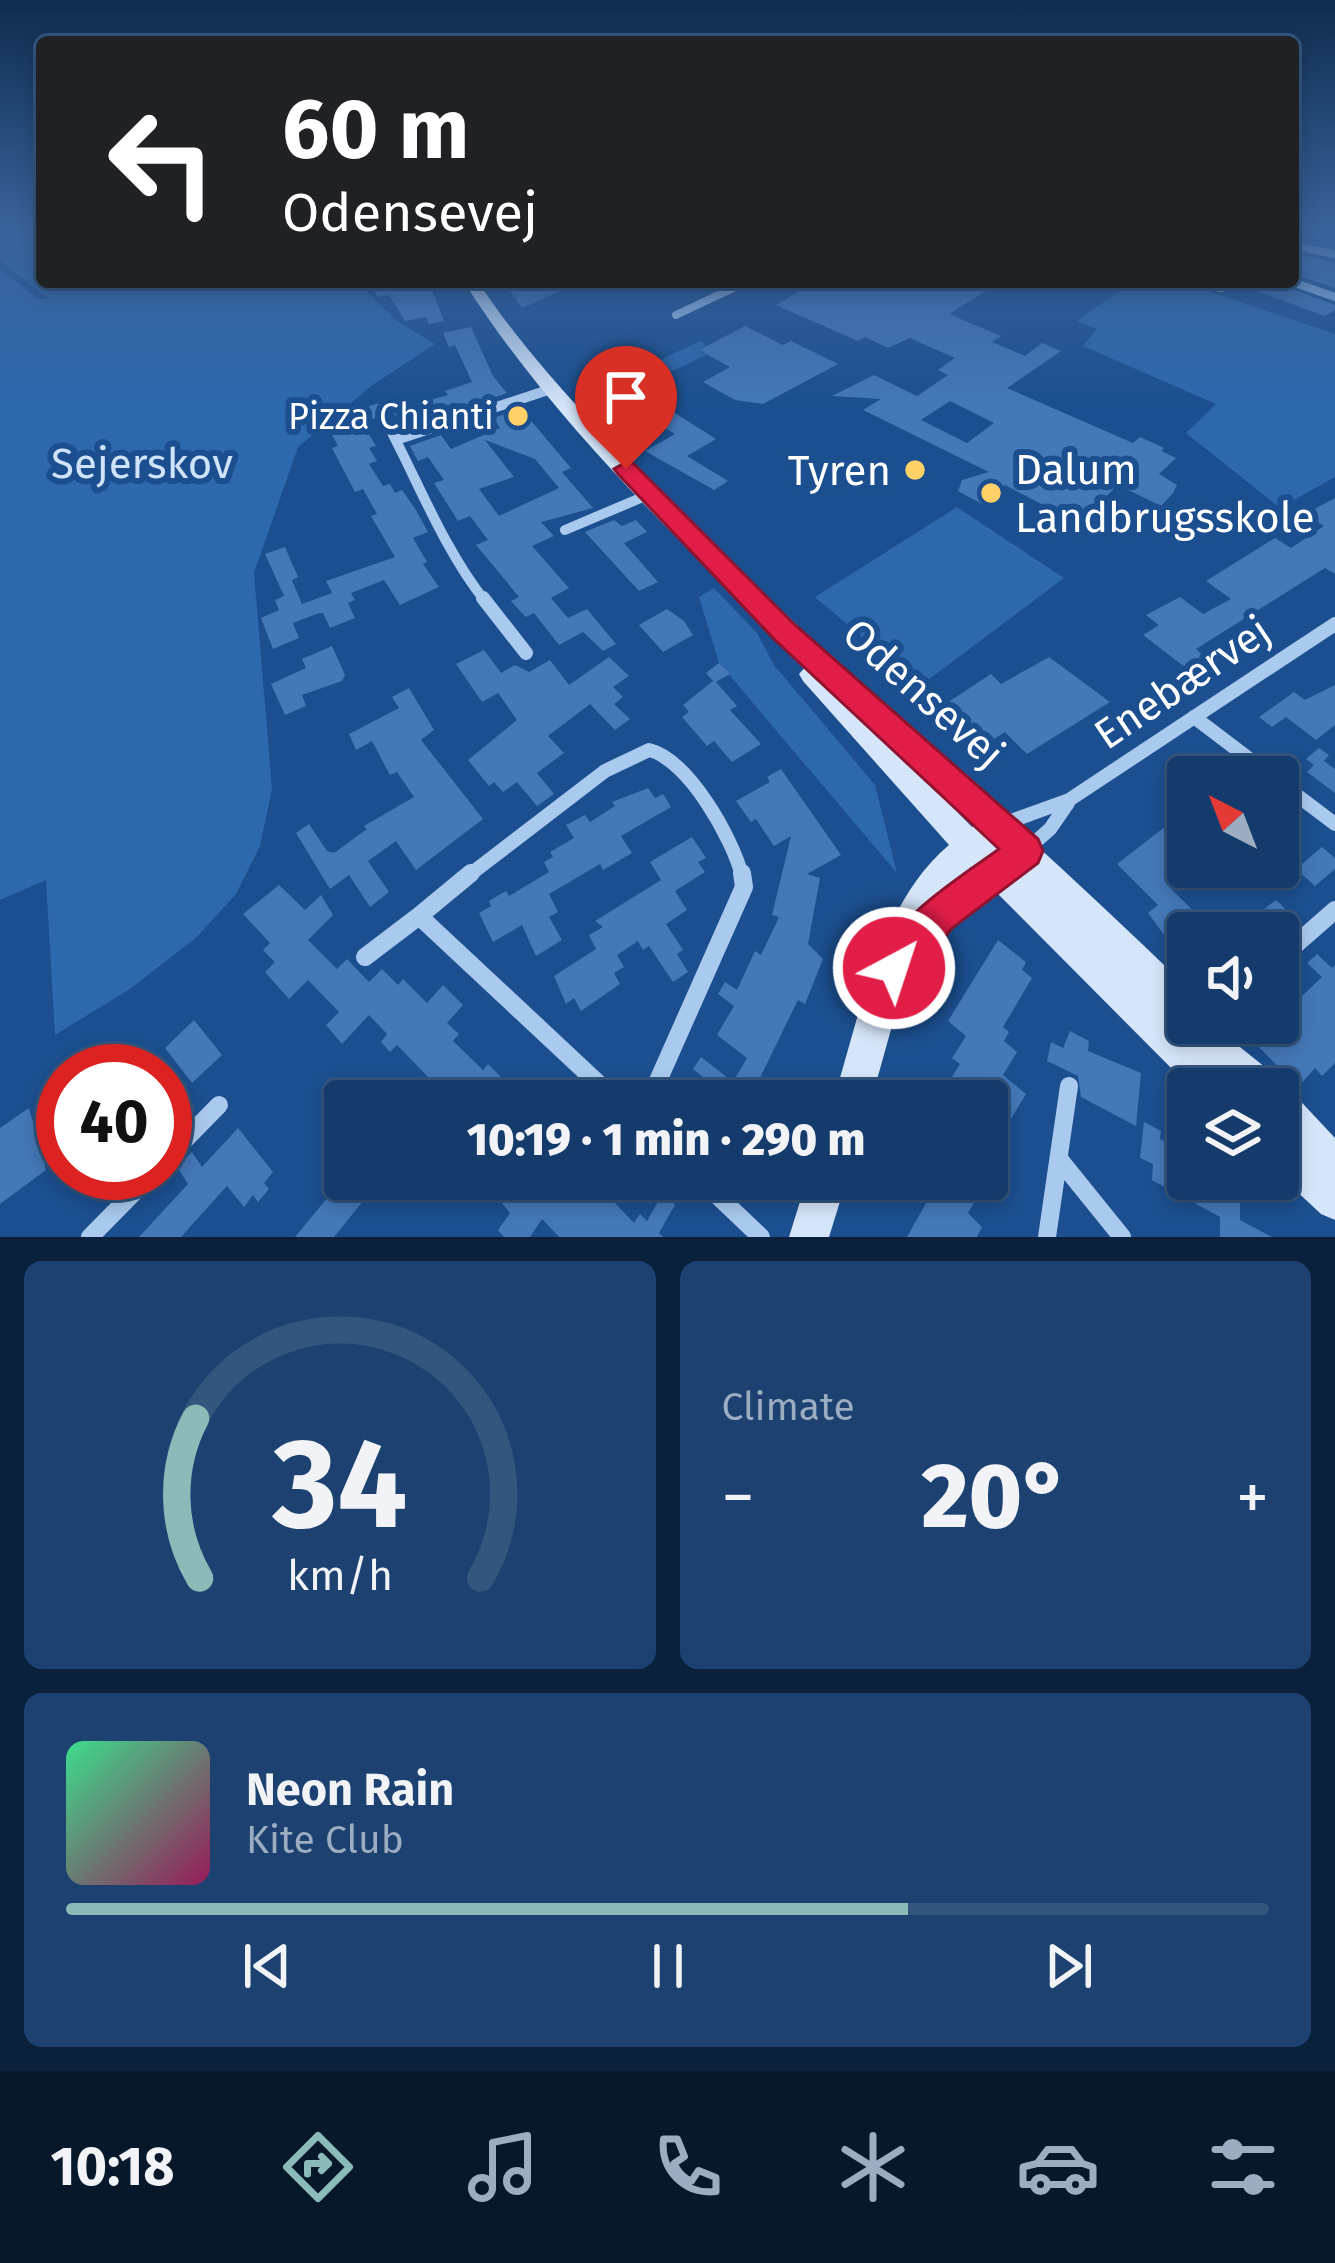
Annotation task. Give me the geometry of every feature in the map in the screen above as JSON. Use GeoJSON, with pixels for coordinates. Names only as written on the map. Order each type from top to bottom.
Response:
{"type":"FeatureCollection","features":[{"type":"Feature","properties":{"kind":"main road","name":"Odensevej"},"geometry":{"type":"LineString","coordinates":[[478,292],[549,390],[985,835]]}},
{"type":"Feature","properties":{"kind":"main road","name":"Odensevej"},"geometry":{"type":"LineString","coordinates":[[784,632],[844,711],[879,732],[985,835]]}},
{"type":"Feature","properties":{"kind":"main road"},"geometry":{"type":"LineString","coordinates":[[859,1080],[905,927],[946,863],[985,835],[1176,1022],[1236,1068]]}},
{"type":"Feature","properties":{"kind":"main road"},"geometry":{"type":"LineString","coordinates":[[894,968],[939,915],[1012,862]]}},
{"type":"Feature","properties":{"kind":"main road"},"geometry":{"type":"LineString","coordinates":[[1012,862],[1167,994]]}},
{"type":"Feature","properties":{"kind":"main road"},"geometry":{"type":"LineString","coordinates":[[1012,862],[1199,1068]]}},
{"type":"Feature","properties":{"kind":"main road"},"geometry":{"type":"LineString","coordinates":[[1219,1044],[1242,1068]]}},
{"type":"Feature","properties":{"kind":"main road"},"geometry":{"type":"LineString","coordinates":[[1299,1127],[1335,1166]]}},
{"type":"Feature","properties":{"kind":"main road"},"geometry":{"type":"LineString","coordinates":[[1299,1167],[1335,1200]]}},
{"type":"Feature","properties":{"kind":"main road"},"geometry":{"type":"LineString","coordinates":[[808,1237],[820,1200]]}},
{"type":"Feature","properties":{"kind":"street"},"geometry":{"type":"LineString","coordinates":[[676,315],[725,292]]}},
{"type":"Feature","properties":{"kind":"street"},"geometry":{"type":"LineString","coordinates":[[396,440],[549,390]]}},
{"type":"Feature","properties":{"kind":"street"},"geometry":{"type":"LineString","coordinates":[[389,428],[443,530],[452,559],[526,653]]}},
{"type":"Feature","properties":{"kind":"street"},"geometry":{"type":"LineString","coordinates":[[565,530],[650,494]]}},
{"type":"Feature","properties":{"kind":"street","name":"Enebærvej"},"geometry":{"type":"LineString","coordinates":[[985,835],[1069,800],[1333,628]]}},
{"type":"Feature","properties":{"kind":"street"},"geometry":{"type":"LineString","coordinates":[[1194,717],[1246,756]]}},
{"type":"Feature","properties":{"kind":"street"},"geometry":{"type":"LineString","coordinates":[[365,957],[634,751],[654,750],[673,760],[741,854],[744,887],[658,1080]]}},
{"type":"Feature","properties":{"kind":"street"},"geometry":{"type":"LineString","coordinates":[[1299,797],[1335,824]]}},
{"type":"Feature","properties":{"kind":"street","name":"Enebærvej"},"geometry":{"type":"LineString","coordinates":[[1012,862],[1050,830],[1069,800]]}},
{"type":"Feature","properties":{"kind":"street"},"geometry":{"type":"LineString","coordinates":[[1299,942],[1335,910]]}},
{"type":"Feature","properties":{"kind":"street"},"geometry":{"type":"LineString","coordinates":[[419,916],[595,1080]]}},
{"type":"Feature","properties":{"kind":"street"},"geometry":{"type":"LineString","coordinates":[[1047,1237],[1069,1086]]}},
{"type":"Feature","properties":{"kind":"street"},"geometry":{"type":"LineString","coordinates":[[192,1132],[219,1105]]}},
{"type":"Feature","properties":{"kind":"street"},"geometry":{"type":"LineString","coordinates":[[1059,1159],[1122,1237]]}},
{"type":"Feature","properties":{"kind":"street"},"geometry":{"type":"LineString","coordinates":[[91,1237],[127,1200]]}},
{"type":"Feature","properties":{"kind":"street"},"geometry":{"type":"LineString","coordinates":[[722,1200],[761,1237]]}},
{"type":"Feature","properties":{"kind":"green space","name":"Sejerskov"},"geometry":{"type":"Polygon","coordinates":[[[0,292],[29,292],[48,299],[39,292],[367,292],[397,321],[435,344],[374,384],[298,447],[254,573],[272,789],[260,846],[236,894],[197,937],[130,989],[55,1035],[46,880],[0,900],[0,292]]]}},
{"type":"Feature","properties":{"kind":"green space"},"geometry":{"type":"Polygon","coordinates":[[[1118,292],[1210,292],[1335,334],[1335,477],[1280,508],[1186,433],[1216,404],[1083,346],[1097,329],[1077,321],[1118,292]]]}},
{"type":"Feature","properties":{"kind":"green space"},"geometry":{"type":"Polygon","coordinates":[[[700,341],[706,345],[698,350],[706,355],[591,411],[579,399],[700,341]]]}},
{"type":"Feature","properties":{"kind":"green space"},"geometry":{"type":"Polygon","coordinates":[[[957,507],[1064,578],[920,686],[815,597],[957,507]]]}},
{"type":"Feature","properties":{"kind":"green space"},"geometry":{"type":"Polygon","coordinates":[[[714,588],[757,633],[774,665],[875,785],[897,873],[719,663],[699,597],[714,588]]]}},
{"type":"Feature","properties":{"kind":"building"},"geometry":{"type":"Polygon","coordinates":[[[375,292],[433,292],[444,321],[429,324],[426,317],[405,321],[389,295],[377,297],[375,292]]]}},
{"type":"Feature","properties":{"kind":"building"},"geometry":{"type":"Polygon","coordinates":[[[511,292],[559,292],[522,308],[511,292]]]}},
{"type":"Feature","properties":{"kind":"building"},"geometry":{"type":"Polygon","coordinates":[[[798,292],[984,292],[949,314],[1001,336],[992,342],[1025,356],[1042,343],[1061,351],[1007,388],[1133,443],[1140,437],[1164,448],[1161,451],[1176,458],[1159,474],[1177,485],[1161,506],[1118,485],[1091,511],[1085,509],[1072,520],[1005,485],[982,504],[958,491],[962,480],[989,472],[863,410],[881,399],[832,396],[874,375],[917,396],[948,375],[938,370],[955,358],[910,338],[888,348],[865,337],[858,341],[776,305],[798,292]],[[950,401],[921,420],[967,443],[994,423],[950,401]]]}},
{"type":"Feature","properties":{"kind":"building"},"geometry":{"type":"Polygon","coordinates":[[[1259,292],[1299,292],[1335,305],[1325,316],[1259,292]]]}},
{"type":"Feature","properties":{"kind":"building"},"geometry":{"type":"Polygon","coordinates":[[[745,326],[838,364],[763,404],[735,400],[703,382],[730,367],[699,350],[745,326]]]}},
{"type":"Feature","properties":{"kind":"building"},"geometry":{"type":"Polygon","coordinates":[[[471,327],[493,376],[507,393],[409,426],[390,411],[448,395],[445,391],[472,382],[455,345],[449,347],[443,333],[471,327]]]}},
{"type":"Feature","properties":{"kind":"building"},"geometry":{"type":"Polygon","coordinates":[[[656,401],[716,439],[687,456],[728,481],[714,490],[645,451],[675,434],[638,411],[656,401]]]}},
{"type":"Feature","properties":{"kind":"building"},"geometry":{"type":"Polygon","coordinates":[[[383,402],[390,413],[362,423],[376,446],[369,448],[377,461],[369,464],[383,486],[390,484],[395,493],[402,490],[416,510],[428,532],[413,538],[439,587],[400,605],[384,580],[351,593],[355,600],[348,603],[355,618],[330,628],[319,613],[293,623],[299,638],[273,649],[261,618],[279,610],[275,600],[284,596],[265,554],[285,547],[298,577],[292,580],[302,604],[332,593],[326,581],[395,557],[371,516],[377,514],[363,489],[355,492],[332,448],[338,446],[331,433],[359,421],[353,411],[383,402]]]}},
{"type":"Feature","properties":{"kind":"building"},"geometry":{"type":"Polygon","coordinates":[[[521,409],[571,468],[562,472],[593,508],[541,522],[554,536],[532,546],[569,588],[551,598],[568,618],[587,609],[616,644],[603,651],[583,632],[559,645],[534,613],[526,617],[521,612],[511,601],[519,597],[476,545],[488,540],[470,516],[458,521],[434,483],[444,480],[428,457],[418,461],[410,446],[441,435],[451,449],[500,428],[493,418],[521,409]],[[485,440],[514,477],[479,489],[499,516],[559,488],[535,459],[485,440]]]}},
{"type":"Feature","properties":{"kind":"building"},"geometry":{"type":"Polygon","coordinates":[[[1335,498],[1335,574],[1325,568],[1196,649],[1213,663],[1194,674],[1143,635],[1159,625],[1146,615],[1180,597],[1203,614],[1231,599],[1206,581],[1275,538],[1291,548],[1324,526],[1305,514],[1335,498]]]}},
{"type":"Feature","properties":{"kind":"building"},"geometry":{"type":"Polygon","coordinates":[[[614,520],[622,526],[636,520],[647,532],[624,543],[658,582],[639,591],[585,532],[614,520]]]}},
{"type":"Feature","properties":{"kind":"building"},"geometry":{"type":"Polygon","coordinates":[[[667,609],[693,635],[663,652],[639,625],[667,609]]]}},
{"type":"Feature","properties":{"kind":"building"},"geometry":{"type":"Polygon","coordinates":[[[332,646],[345,675],[342,681],[302,695],[306,706],[285,715],[271,684],[306,668],[302,659],[332,646]]]}},
{"type":"Feature","properties":{"kind":"building"},"geometry":{"type":"Polygon","coordinates":[[[484,650],[501,673],[515,665],[529,672],[550,660],[569,685],[609,657],[629,676],[613,687],[623,697],[614,704],[630,719],[615,730],[590,704],[548,736],[564,753],[537,773],[554,794],[537,806],[517,782],[503,792],[494,782],[489,786],[468,760],[517,720],[498,693],[482,702],[456,664],[484,650]]]}},
{"type":"Feature","properties":{"kind":"building"},"geometry":{"type":"Polygon","coordinates":[[[1049,657],[1110,702],[1027,754],[1005,732],[980,748],[950,725],[944,728],[930,714],[991,674],[1001,684],[1049,657]]]}},
{"type":"Feature","properties":{"kind":"building"},"geometry":{"type":"Polygon","coordinates":[[[719,663],[730,674],[716,682],[737,706],[730,710],[761,744],[732,762],[714,741],[707,746],[682,717],[689,712],[683,705],[713,681],[706,673],[719,663]]]}},
{"type":"Feature","properties":{"kind":"building"},"geometry":{"type":"Polygon","coordinates":[[[1335,685],[1335,725],[1316,740],[1286,717],[1272,727],[1259,717],[1294,692],[1305,700],[1335,685]]]}},
{"type":"Feature","properties":{"kind":"building"},"geometry":{"type":"Polygon","coordinates":[[[409,688],[434,730],[421,740],[483,819],[416,870],[396,841],[368,861],[389,892],[370,907],[349,875],[330,889],[296,833],[309,824],[327,851],[334,853],[367,829],[364,826],[414,797],[397,772],[390,775],[372,741],[356,750],[349,734],[399,708],[392,697],[409,688]]]}},
{"type":"Feature","properties":{"kind":"building"},"geometry":{"type":"Polygon","coordinates":[[[1319,748],[1329,755],[1324,761],[1335,769],[1335,793],[1307,772],[1314,765],[1306,759],[1319,748]]]}},
{"type":"Feature","properties":{"kind":"building"},"geometry":{"type":"Polygon","coordinates":[[[781,769],[841,855],[807,874],[820,878],[808,944],[823,959],[805,1004],[798,1000],[759,1080],[734,1080],[747,1058],[717,1035],[734,1006],[718,994],[725,982],[737,990],[755,951],[761,955],[779,917],[772,915],[791,836],[774,846],[756,819],[751,822],[736,801],[770,782],[767,777],[781,769]]]}},
{"type":"Feature","properties":{"kind":"building"},"geometry":{"type":"Polygon","coordinates":[[[648,788],[655,798],[663,794],[671,807],[621,836],[632,853],[603,870],[600,864],[549,894],[558,912],[549,917],[562,940],[536,956],[522,925],[493,942],[479,913],[491,906],[489,901],[506,891],[509,896],[549,872],[544,862],[553,857],[550,852],[574,838],[566,825],[585,815],[590,822],[615,806],[612,802],[648,788]]]}},
{"type":"Feature","properties":{"kind":"building"},"geometry":{"type":"Polygon","coordinates":[[[1167,825],[1167,888],[1195,912],[1167,912],[1167,939],[1148,913],[1158,905],[1117,864],[1167,825]]]}},
{"type":"Feature","properties":{"kind":"building"},"geometry":{"type":"Polygon","coordinates":[[[692,837],[706,858],[698,862],[705,872],[675,891],[687,910],[666,924],[683,950],[677,954],[688,972],[673,982],[649,946],[643,950],[638,941],[617,955],[624,967],[614,973],[620,984],[581,1011],[574,998],[566,1004],[554,976],[596,949],[589,935],[603,927],[595,921],[661,880],[650,862],[692,837]]]}},
{"type":"Feature","properties":{"kind":"building"},"geometry":{"type":"Polygon","coordinates":[[[1322,847],[1335,858],[1335,869],[1315,886],[1299,866],[1322,847]]]}},
{"type":"Feature","properties":{"kind":"building"},"geometry":{"type":"Polygon","coordinates":[[[279,885],[305,910],[321,895],[333,915],[308,940],[337,969],[347,959],[369,982],[382,969],[398,985],[403,979],[427,1003],[443,985],[463,1005],[447,1023],[459,1034],[453,1041],[483,1070],[488,1064],[503,1079],[429,1080],[397,1045],[390,1052],[381,1042],[387,1034],[369,1015],[342,1044],[326,1025],[339,1012],[308,980],[289,999],[265,972],[275,962],[263,950],[270,943],[243,914],[279,885]]]}},
{"type":"Feature","properties":{"kind":"building"},"geometry":{"type":"Polygon","coordinates":[[[1276,900],[1289,912],[1260,912],[1276,900]]]}},
{"type":"Feature","properties":{"kind":"building"},"geometry":{"type":"Polygon","coordinates":[[[998,940],[1026,962],[1022,970],[1032,978],[1003,1027],[1009,1032],[1004,1041],[1017,1052],[1003,1075],[1026,1094],[1008,1124],[1008,1080],[950,1080],[960,1064],[952,1058],[966,1036],[948,1021],[998,940]]]}},
{"type":"Feature","properties":{"kind":"building"},"geometry":{"type":"Polygon","coordinates":[[[1317,954],[1332,968],[1335,965],[1335,1063],[1322,1076],[1315,1068],[1299,1086],[1299,1068],[1279,1068],[1258,1046],[1299,1044],[1299,999],[1322,977],[1307,963],[1317,954]]]}},
{"type":"Feature","properties":{"kind":"building"},"geometry":{"type":"Polygon","coordinates":[[[194,1020],[222,1055],[192,1083],[192,1044],[169,1044],[194,1020]]]}},
{"type":"Feature","properties":{"kind":"building"},"geometry":{"type":"Polygon","coordinates":[[[1070,1031],[1089,1041],[1088,1051],[1141,1073],[1136,1126],[1081,1097],[1078,1076],[1047,1061],[1051,1042],[1063,1048],[1070,1031]]]}},
{"type":"Feature","properties":{"kind":"building"},"geometry":{"type":"Polygon","coordinates":[[[701,1057],[730,1080],[704,1080],[693,1069],[701,1057]]]}},
{"type":"Feature","properties":{"kind":"building"},"geometry":{"type":"Polygon","coordinates":[[[29,1108],[36,1134],[36,1177],[0,1204],[0,1128],[29,1108]]]}},
{"type":"Feature","properties":{"kind":"building"},"geometry":{"type":"Polygon","coordinates":[[[1144,1122],[1161,1131],[1160,1139],[1167,1143],[1167,1188],[1152,1180],[1153,1164],[1140,1158],[1144,1122]]]}},
{"type":"Feature","properties":{"kind":"building"},"geometry":{"type":"Polygon","coordinates":[[[238,1128],[273,1172],[264,1183],[269,1189],[258,1202],[253,1195],[244,1207],[227,1186],[181,1237],[139,1237],[173,1200],[192,1200],[192,1152],[202,1167],[238,1128]]]}},
{"type":"Feature","properties":{"kind":"building"},"geometry":{"type":"Polygon","coordinates":[[[326,1200],[364,1200],[334,1237],[295,1237],[326,1200]]]}},
{"type":"Feature","properties":{"kind":"building"},"geometry":{"type":"Polygon","coordinates":[[[499,1200],[612,1200],[634,1223],[640,1214],[647,1221],[659,1200],[675,1205],[659,1233],[663,1237],[559,1237],[542,1219],[530,1237],[504,1237],[498,1230],[510,1213],[499,1200]]]}},
{"type":"Feature","properties":{"kind":"building"},"geometry":{"type":"Polygon","coordinates":[[[928,1200],[976,1200],[968,1213],[982,1227],[977,1237],[907,1237],[928,1200]]]}},
{"type":"Feature","properties":{"kind":"building"},"geometry":{"type":"Polygon","coordinates":[[[1189,1200],[1240,1200],[1240,1220],[1272,1237],[1220,1237],[1220,1217],[1189,1200]]]}},
{"type":"Feature","properties":{"kind":"place","name":"Pizza Chianti"},"geometry":{"type":"Point","coordinates":[518,416]}},
{"type":"Feature","properties":{"kind":"place","name":"Tyren"},"geometry":{"type":"Point","coordinates":[915,470]}},
{"type":"Feature","properties":{"kind":"place","name":"Dalum Landbrugsskole"},"geometry":{"type":"Point","coordinates":[991,493]}},
{"type":"Feature","properties":{"kind":"route"},"geometry":{"type":"LineString","coordinates":[[626,469],[784,632],[1025,851],[939,915],[894,968]]}}]}
